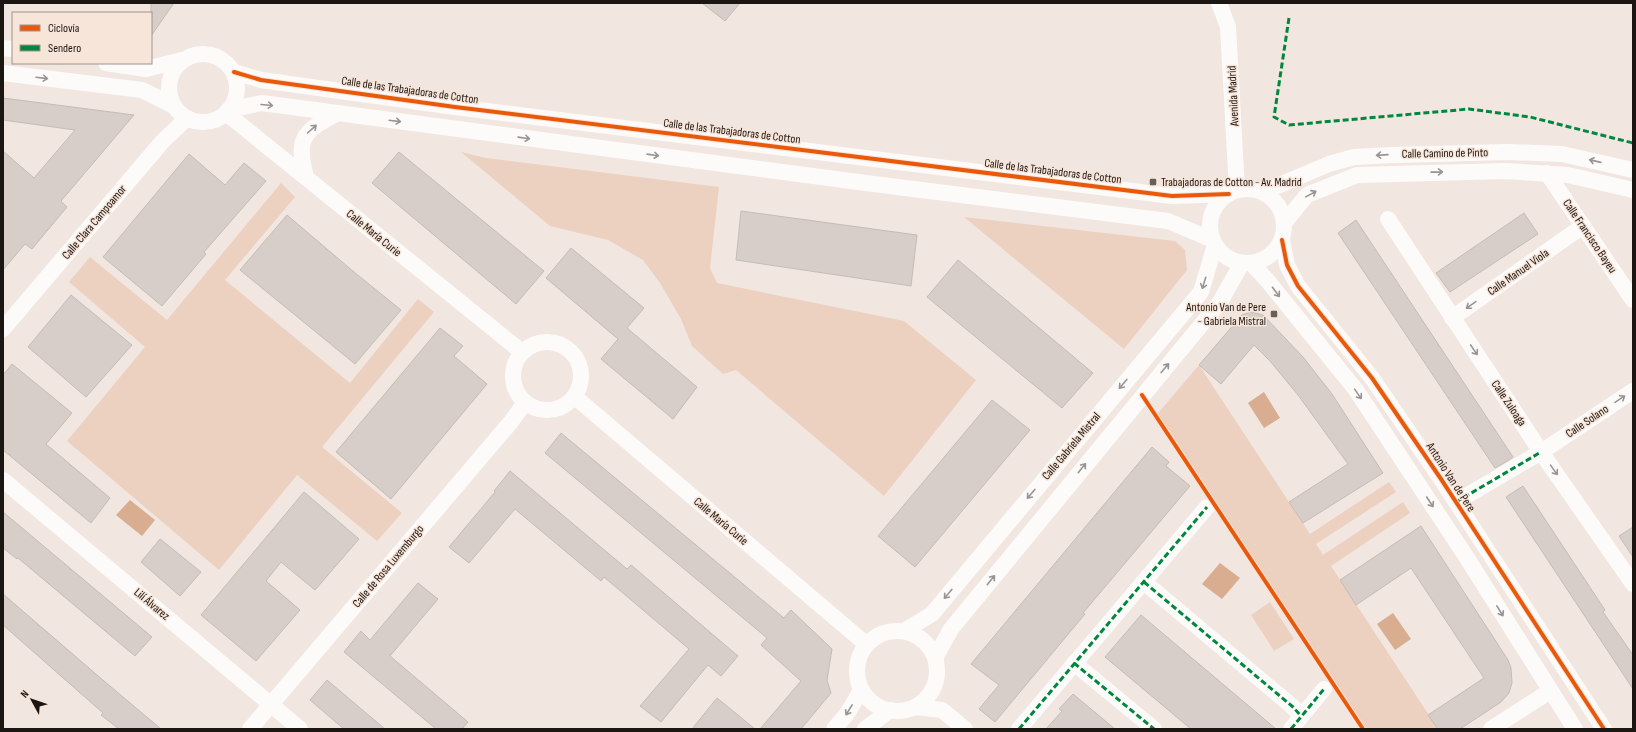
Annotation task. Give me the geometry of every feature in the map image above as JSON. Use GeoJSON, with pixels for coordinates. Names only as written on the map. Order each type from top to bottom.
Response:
{"type":"FeatureCollection","features":[{"type":"Feature","properties":{"kind":"street","name":"Avenida Madrid"},"geometry":{"type":"LineString","coordinates":[[1220,3],[1228,27],[1233,192]]}},
{"type":"Feature","properties":{"kind":"street"},"geometry":{"type":"LineString","coordinates":[[113,64],[146,69],[182,60],[191,55],[211,54],[224,61],[234,72],[238,84],[237,95],[227,112]]}},
{"type":"Feature","properties":{"kind":"street"},"geometry":{"type":"LineString","coordinates":[[174,106],[169,92],[170,77],[182,60]]}},
{"type":"Feature","properties":{"kind":"street","name":"Calle de las Trabajadoras de Cotton"},"geometry":{"type":"LineString","coordinates":[[234,72],[261,80],[455,107],[1172,196],[1233,192]]}},
{"type":"Feature","properties":{"kind":"street"},"geometry":{"type":"LineString","coordinates":[[3,73],[142,90],[174,106],[187,118],[206,122],[216,120],[227,112],[262,103],[866,184],[1168,221],[1214,243]]}},
{"type":"Feature","properties":{"kind":"street","name":"Calle María Curie"},"geometry":{"type":"LineString","coordinates":[[227,112],[522,352]]}},
{"type":"Feature","properties":{"kind":"street"},"geometry":{"type":"LineString","coordinates":[[306,177],[301,156],[304,136],[314,126],[336,114]]}},
{"type":"Feature","properties":{"kind":"street","name":"Calle Clara Campoamor"},"geometry":{"type":"LineString","coordinates":[[3,329],[162,142],[187,118]]}},
{"type":"Feature","properties":{"kind":"street","name":"Calle Camino de Pinto"},"geometry":{"type":"LineString","coordinates":[[1263,192],[1329,164],[1354,158],[1394,155],[1507,152],[1562,154],[1633,170]]}},
{"type":"Feature","properties":{"kind":"street","name":"Calle Camino de Pinto"},"geometry":{"type":"LineString","coordinates":[[1285,222],[1307,195],[1357,175],[1506,171],[1547,173],[1568,175],[1633,190]]}},
{"type":"Feature","properties":{"kind":"street","name":"Calle Francisco Bayeu"},"geometry":{"type":"LineString","coordinates":[[1547,173],[1632,298]]}},
{"type":"Feature","properties":{"kind":"street"},"geometry":{"type":"LineString","coordinates":[[1247,263],[1267,258],[1276,250],[1282,240],[1285,222],[1278,204],[1263,192],[1254,189],[1233,192],[1220,200],[1214,209],[1210,230],[1214,243],[1225,257],[1247,263],[1267,280],[1356,390],[1467,558],[1575,729]]}},
{"type":"Feature","properties":{"kind":"street","name":"Calle Zuloaga"},"geometry":{"type":"LineString","coordinates":[[1388,219],[1541,452],[1633,584]]}},
{"type":"Feature","properties":{"kind":"street","name":"Calle Manuel Viola"},"geometry":{"type":"LineString","coordinates":[[1452,318],[1583,226]]}},
{"type":"Feature","properties":{"kind":"street","name":"Antonio Van de Pere"},"geometry":{"type":"LineString","coordinates":[[1282,240],[1287,265],[1298,286],[1372,378],[1456,502],[1604,729]]}},
{"type":"Feature","properties":{"kind":"street","name":"Calle Gabriela Mistral"},"geometry":{"type":"LineString","coordinates":[[904,630],[932,614],[1201,292],[1214,243]]}},
{"type":"Feature","properties":{"kind":"street","name":"Calle Gabriela Mistral"},"geometry":{"type":"LineString","coordinates":[[936,656],[951,629],[1220,302],[1247,263]]}},
{"type":"Feature","properties":{"kind":"street"},"geometry":{"type":"LineString","coordinates":[[546,341],[557,342],[568,348],[578,360],[581,371],[581,383],[575,397],[562,407],[548,410],[536,408],[525,403],[518,394],[513,383],[515,362],[522,352],[534,344],[546,341]]}},
{"type":"Feature","properties":{"kind":"street","name":"Calle Solano"},"geometry":{"type":"LineString","coordinates":[[1456,502],[1541,452],[1633,391]]}},
{"type":"Feature","properties":{"kind":"street","name":"Calle María Curie"},"geometry":{"type":"LineString","coordinates":[[575,397],[866,644]]}},
{"type":"Feature","properties":{"kind":"street","name":"Calle de Rosa Luxemburgo"},"geometry":{"type":"LineString","coordinates":[[250,729],[510,424],[525,403]]}},
{"type":"Feature","properties":{"kind":"street","name":"Lilí Álvarez"},"geometry":{"type":"LineString","coordinates":[[3,480],[300,729]]}},
{"type":"Feature","properties":{"kind":"street"},"geometry":{"type":"LineString","coordinates":[[1019,729],[1207,507]]}},
{"type":"Feature","properties":{"kind":"street"},"geometry":{"type":"LineString","coordinates":[[1144,582],[1293,707],[1301,716]]}},
{"type":"Feature","properties":{"kind":"street"},"geometry":{"type":"LineString","coordinates":[[904,630],[913,633],[924,640],[936,656],[938,670],[935,686],[927,698],[916,707],[904,711],[890,710],[877,706],[869,700],[861,690],[857,667],[861,653],[866,644],[877,635],[886,632],[904,630]]}},
{"type":"Feature","properties":{"kind":"street"},"geometry":{"type":"LineString","coordinates":[[1074,664],[1154,729]]}},
{"type":"Feature","properties":{"kind":"street"},"geometry":{"type":"LineString","coordinates":[[935,686],[942,710]]}},
{"type":"Feature","properties":{"kind":"street"},"geometry":{"type":"LineString","coordinates":[[1291,729],[1324,689]]}},
{"type":"Feature","properties":{"kind":"street"},"geometry":{"type":"LineString","coordinates":[[834,729],[847,714],[861,690]]}},
{"type":"Feature","properties":{"kind":"street"},"geometry":{"type":"LineString","coordinates":[[1491,729],[1550,691]]}},
{"type":"Feature","properties":{"kind":"street"},"geometry":{"type":"LineString","coordinates":[[916,707],[942,710],[965,729]]}},
{"type":"Feature","properties":{"kind":"street"},"geometry":{"type":"LineString","coordinates":[[865,729],[890,710]]}},
{"type":"Feature","properties":{"kind":"shaded area"},"geometry":{"type":"Polygon","coordinates":[[[461,152],[486,158],[719,187],[710,268],[717,283],[904,321],[976,380],[884,496],[736,370],[723,374],[692,346],[681,319],[660,283],[643,260],[608,240],[550,226],[461,152]]]}},
{"type":"Feature","properties":{"kind":"shaded area"},"geometry":{"type":"Polygon","coordinates":[[[281,183],[295,197],[225,280],[350,383],[418,299],[434,312],[322,447],[402,513],[377,541],[297,475],[219,570],[67,441],[145,347],[69,282],[90,257],[167,320],[281,183]]]}},
{"type":"Feature","properties":{"kind":"shaded area"},"geometry":{"type":"Polygon","coordinates":[[[964,217],[1175,241],[1185,250],[1187,270],[1124,349],[964,217]]]}},
{"type":"Feature","properties":{"kind":"shaded area"},"geometry":{"type":"Polygon","coordinates":[[[1199,365],[1310,534],[1389,482],[1396,492],[1316,544],[1323,555],[1403,502],[1410,513],[1331,566],[1438,729],[1361,729],[1154,418],[1199,365]]]}},
{"type":"Feature","properties":{"kind":"shaded area"},"geometry":{"type":"Polygon","coordinates":[[[1264,392],[1280,418],[1264,428],[1248,403],[1264,392]]]}},
{"type":"Feature","properties":{"kind":"shaded area"},"geometry":{"type":"Polygon","coordinates":[[[130,500],[155,520],[142,536],[116,515],[130,500]]]}},
{"type":"Feature","properties":{"kind":"shaded area"},"geometry":{"type":"Polygon","coordinates":[[[1220,563],[1240,578],[1222,599],[1202,584],[1220,563]]]}},
{"type":"Feature","properties":{"kind":"shaded area"},"geometry":{"type":"Polygon","coordinates":[[[1270,602],[1294,639],[1274,651],[1251,615],[1270,602]]]}},
{"type":"Feature","properties":{"kind":"shaded area"},"geometry":{"type":"Polygon","coordinates":[[[1393,613],[1411,639],[1395,650],[1377,624],[1393,613]]]}},
{"type":"Feature","properties":{"kind":"building"},"geometry":{"type":"Polygon","coordinates":[[[151,3],[174,3],[152,35],[151,3]]]}},
{"type":"Feature","properties":{"kind":"building"},"geometry":{"type":"Polygon","coordinates":[[[702,3],[740,3],[725,21],[702,3]]]}},
{"type":"Feature","properties":{"kind":"building"},"geometry":{"type":"Polygon","coordinates":[[[3,98],[134,115],[61,201],[67,207],[32,249],[25,244],[3,270],[3,151],[34,178],[75,130],[3,120],[3,98]]]}},
{"type":"Feature","properties":{"kind":"building"},"geometry":{"type":"Polygon","coordinates":[[[399,152],[544,271],[516,304],[372,183],[399,152]]]}},
{"type":"Feature","properties":{"kind":"building"},"geometry":{"type":"Polygon","coordinates":[[[189,154],[225,185],[244,163],[266,181],[204,252],[206,254],[162,306],[103,257],[189,154]]]}},
{"type":"Feature","properties":{"kind":"building"},"geometry":{"type":"Polygon","coordinates":[[[741,211],[917,235],[911,286],[736,260],[741,211]]]}},
{"type":"Feature","properties":{"kind":"building"},"geometry":{"type":"Polygon","coordinates":[[[1524,213],[1538,234],[1450,292],[1436,273],[1524,213]]]}},
{"type":"Feature","properties":{"kind":"building"},"geometry":{"type":"Polygon","coordinates":[[[287,215],[401,310],[355,364],[240,270],[287,215]]]}},
{"type":"Feature","properties":{"kind":"building"},"geometry":{"type":"Polygon","coordinates":[[[1356,220],[1513,457],[1509,460],[1495,468],[1338,233],[1356,220]]]}},
{"type":"Feature","properties":{"kind":"building"},"geometry":{"type":"Polygon","coordinates":[[[571,248],[644,308],[627,328],[697,387],[673,419],[601,359],[618,339],[546,278],[571,248]]]}},
{"type":"Feature","properties":{"kind":"building"},"geometry":{"type":"Polygon","coordinates":[[[958,260],[1093,373],[1062,408],[927,297],[958,260]]]}},
{"type":"Feature","properties":{"kind":"building"},"geometry":{"type":"Polygon","coordinates":[[[71,295],[132,345],[86,397],[28,347],[71,295]]]}},
{"type":"Feature","properties":{"kind":"building"},"geometry":{"type":"Polygon","coordinates":[[[1251,312],[1263,315],[1303,357],[1332,394],[1383,473],[1303,523],[1289,502],[1348,464],[1298,395],[1270,361],[1254,345],[1221,384],[1199,365],[1242,315],[1251,312]]]}},
{"type":"Feature","properties":{"kind":"building"},"geometry":{"type":"Polygon","coordinates":[[[440,328],[463,346],[454,356],[487,384],[391,499],[336,452],[440,328]]]}},
{"type":"Feature","properties":{"kind":"building"},"geometry":{"type":"Polygon","coordinates":[[[12,364],[72,413],[46,444],[110,498],[91,523],[3,450],[3,375],[12,364]]]}},
{"type":"Feature","properties":{"kind":"building"},"geometry":{"type":"Polygon","coordinates":[[[992,400],[1030,430],[915,567],[878,536],[992,400]]]}},
{"type":"Feature","properties":{"kind":"building"},"geometry":{"type":"Polygon","coordinates":[[[561,433],[784,618],[791,610],[832,649],[827,680],[831,693],[801,729],[760,729],[801,681],[761,645],[767,638],[545,453],[561,433]]]}},
{"type":"Feature","properties":{"kind":"building"},"geometry":{"type":"Polygon","coordinates":[[[1152,447],[1169,462],[1166,466],[1190,486],[1083,613],[1085,614],[995,722],[979,709],[999,685],[971,664],[1152,447]]]}},
{"type":"Feature","properties":{"kind":"building"},"geometry":{"type":"Polygon","coordinates":[[[510,471],[627,569],[631,565],[738,656],[721,676],[708,665],[661,722],[640,706],[689,649],[604,577],[601,581],[515,509],[469,563],[449,547],[495,492],[494,491],[510,471]]]}},
{"type":"Feature","properties":{"kind":"building"},"geometry":{"type":"Polygon","coordinates":[[[1523,486],[1605,610],[1603,612],[1633,655],[1633,689],[1506,497],[1523,486]]]}},
{"type":"Feature","properties":{"kind":"building"},"geometry":{"type":"Polygon","coordinates":[[[304,492],[359,539],[315,590],[281,562],[266,581],[300,610],[256,661],[201,615],[304,492]]]}},
{"type":"Feature","properties":{"kind":"building"},"geometry":{"type":"Polygon","coordinates":[[[3,512],[152,637],[135,656],[18,558],[17,559],[3,548],[3,512]]]}},
{"type":"Feature","properties":{"kind":"building"},"geometry":{"type":"Polygon","coordinates":[[[1421,526],[1508,660],[1511,668],[1512,683],[1509,693],[1501,702],[1460,729],[1438,729],[1428,715],[1484,678],[1411,568],[1356,605],[1340,580],[1421,526]]]}},
{"type":"Feature","properties":{"kind":"building"},"geometry":{"type":"Polygon","coordinates":[[[1633,527],[1633,557],[1619,536],[1633,527]]]}},
{"type":"Feature","properties":{"kind":"building"},"geometry":{"type":"Polygon","coordinates":[[[160,539],[201,572],[180,596],[141,562],[160,539]]]}},
{"type":"Feature","properties":{"kind":"building"},"geometry":{"type":"Polygon","coordinates":[[[418,583],[438,599],[390,656],[468,722],[462,729],[436,729],[344,652],[361,631],[370,640],[418,583]]]}},
{"type":"Feature","properties":{"kind":"building"},"geometry":{"type":"Polygon","coordinates":[[[3,594],[161,729],[119,729],[101,715],[103,713],[3,625],[3,594]]]}},
{"type":"Feature","properties":{"kind":"building"},"geometry":{"type":"Polygon","coordinates":[[[1141,615],[1276,729],[1191,729],[1105,657],[1141,615]]]}},
{"type":"Feature","properties":{"kind":"building"},"geometry":{"type":"Polygon","coordinates":[[[327,680],[385,729],[344,729],[310,700],[327,680]]]}},
{"type":"Feature","properties":{"kind":"building"},"geometry":{"type":"Polygon","coordinates":[[[1073,694],[1115,729],[1046,729],[1062,711],[1059,709],[1073,694]]]}},
{"type":"Feature","properties":{"kind":"building"},"geometry":{"type":"Polygon","coordinates":[[[717,698],[755,729],[692,729],[717,698]]]}},
{"type":"Feature","properties":{"kind":"marked path"},"geometry":{"type":"LineString","coordinates":[[1289,18],[1274,117],[1289,125],[1469,109],[1530,117],[1633,143]]}},
{"type":"Feature","properties":{"kind":"marked path"},"geometry":{"type":"LineString","coordinates":[[1456,502],[1541,452]]}},
{"type":"Feature","properties":{"kind":"marked path"},"geometry":{"type":"LineString","coordinates":[[1019,729],[1207,507]]}},
{"type":"Feature","properties":{"kind":"marked path"},"geometry":{"type":"LineString","coordinates":[[1144,582],[1293,707],[1301,716]]}},
{"type":"Feature","properties":{"kind":"marked path"},"geometry":{"type":"LineString","coordinates":[[1074,663],[1154,729]]}},
{"type":"Feature","properties":{"kind":"marked path"},"geometry":{"type":"LineString","coordinates":[[1291,729],[1324,689]]}},
{"type":"Feature","properties":{"kind":"cycle path"},"geometry":{"type":"LineString","coordinates":[[234,72],[261,80],[455,107],[1172,196],[1229,194]]}},
{"type":"Feature","properties":{"kind":"cycle path"},"geometry":{"type":"LineString","coordinates":[[1282,240],[1287,265],[1298,286],[1372,378],[1441,479],[1604,729]]}},
{"type":"Feature","properties":{"kind":"cycle path"},"geometry":{"type":"LineString","coordinates":[[1142,395],[1363,729]]}},
{"type":"Feature","properties":{"kind":"place","name":"Trabajadoras de Cotton - Av. Madrid"},"geometry":{"type":"Point","coordinates":[1153,182]}},
{"type":"Feature","properties":{"kind":"place","name":"Antonio Van de Pere - Gabriela Mistral"},"geometry":{"type":"Point","coordinates":[1274,314]}}]}
